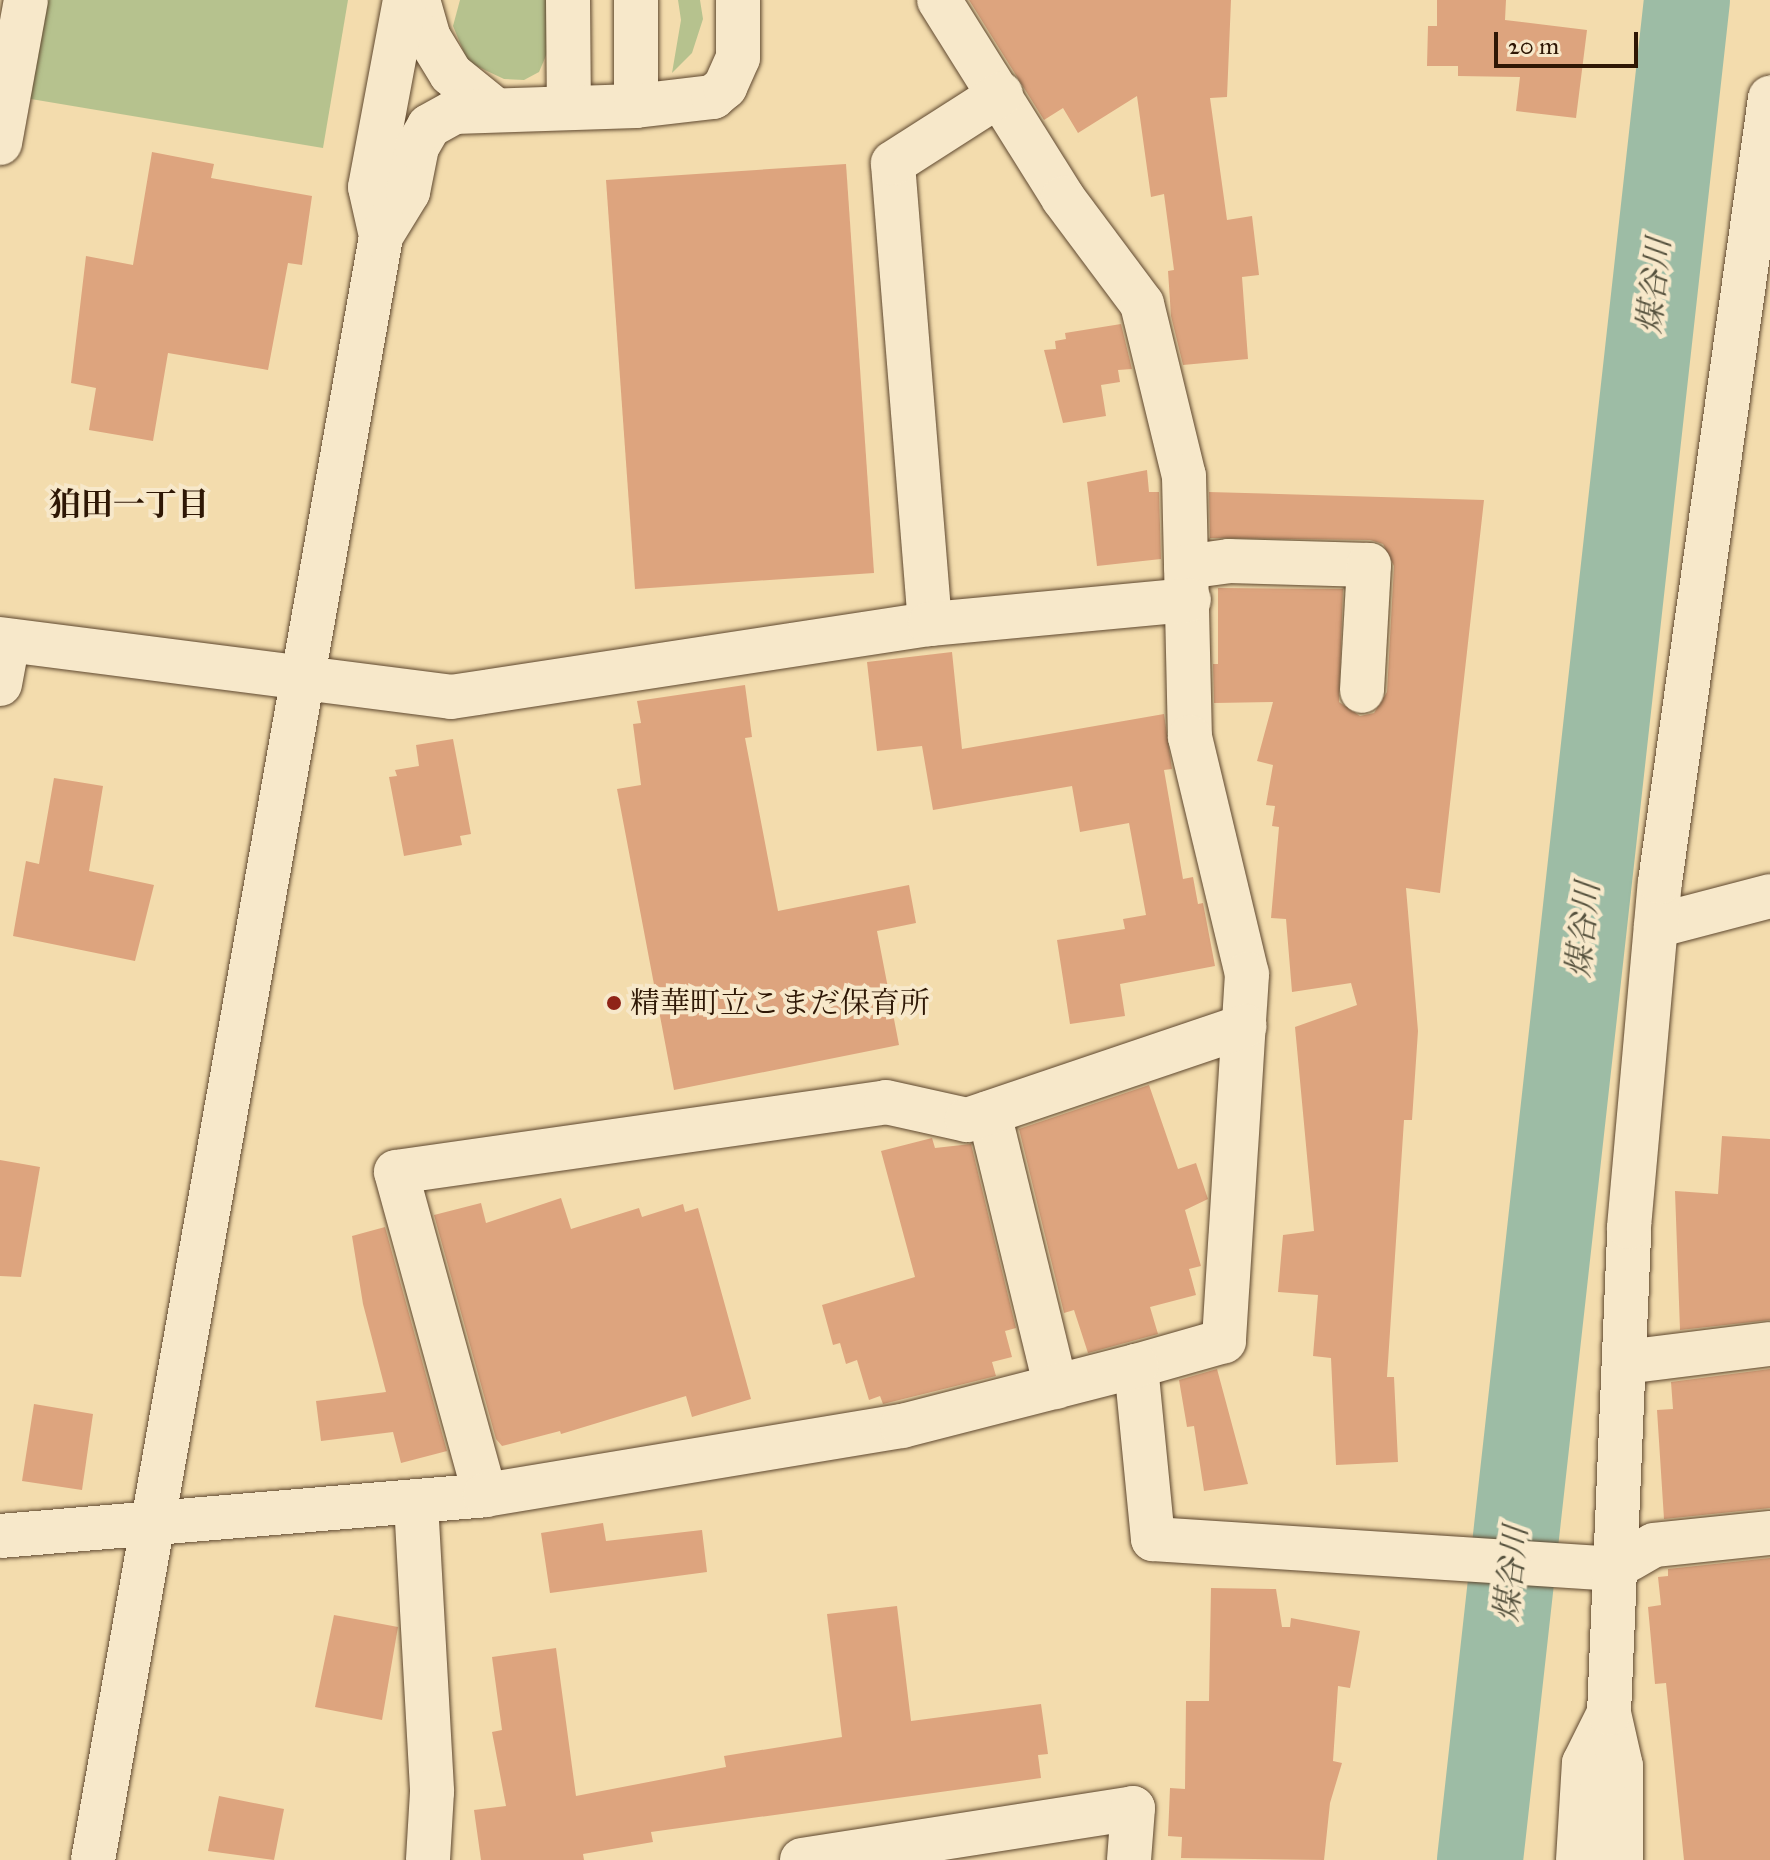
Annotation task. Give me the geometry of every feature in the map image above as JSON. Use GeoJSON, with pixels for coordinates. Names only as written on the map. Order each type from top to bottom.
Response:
{"type":"FeatureCollection","features":[{"type":"Feature","properties":{"kind":"street"},"geometry":{"type":"LineString","coordinates":[[0,143],[26,0]]}},
{"type":"Feature","properties":{"kind":"street"},"geometry":{"type":"LineString","coordinates":[[381,236],[370,187],[405,0]]}},
{"type":"Feature","properties":{"kind":"street"},"geometry":{"type":"LineString","coordinates":[[418,0],[429,38],[451,74],[494,109]]}},
{"type":"Feature","properties":{"kind":"street"},"geometry":{"type":"LineString","coordinates":[[568,0],[569,108]]}},
{"type":"Feature","properties":{"kind":"street"},"geometry":{"type":"LineString","coordinates":[[636,0],[636,106]]}},
{"type":"Feature","properties":{"kind":"street"},"geometry":{"type":"LineString","coordinates":[[93,1860],[381,236],[408,192],[417,147],[429,126],[454,112],[699,103],[725,87],[738,58],[738,0]]}},
{"type":"Feature","properties":{"kind":"street"},"geometry":{"type":"LineString","coordinates":[[0,1536],[485,1495],[902,1426],[1224,1341],[1247,974],[1190,737],[1184,476],[1142,304],[1063,198],[1001,94],[939,0]]}},
{"type":"Feature","properties":{"kind":"street"},"geometry":{"type":"LineString","coordinates":[[930,624],[893,163],[1001,94]]}},
{"type":"Feature","properties":{"kind":"street"},"geometry":{"type":"LineString","coordinates":[[1621,1860],[1621,1766],[1609,1713],[1596,1568],[1625,1362],[1629,1227],[1656,926],[1770,98]]}},
{"type":"Feature","properties":{"kind":"street"},"geometry":{"type":"LineString","coordinates":[[0,684],[4,640],[462,696],[1188,584],[1229,561],[1369,565],[1362,691]]}},
{"type":"Feature","properties":{"kind":"street"},"geometry":{"type":"LineString","coordinates":[[1656,926],[1770,896]]}},
{"type":"Feature","properties":{"kind":"street"},"geometry":{"type":"LineString","coordinates":[[485,1495],[396,1172],[886,1102],[967,1120],[1245,1026]]}},
{"type":"Feature","properties":{"kind":"street"},"geometry":{"type":"LineString","coordinates":[[989,1113],[1056,1387]]}},
{"type":"Feature","properties":{"kind":"street"},"geometry":{"type":"LineString","coordinates":[[1625,1362],[1770,1344]]}},
{"type":"Feature","properties":{"kind":"street"},"geometry":{"type":"LineString","coordinates":[[1136,1366],[1153,1539],[1596,1568],[1654,1545],[1770,1533]]}},
{"type":"Feature","properties":{"kind":"street"},"geometry":{"type":"LineString","coordinates":[[416,1503],[432,1792],[428,1860]]}},
{"type":"Feature","properties":{"kind":"street"},"geometry":{"type":"LineString","coordinates":[[1578,1860],[1584,1763],[1609,1713]]}},
{"type":"Feature","properties":{"kind":"street"},"geometry":{"type":"LineString","coordinates":[[802,1860],[870,1855],[1133,1808],[1129,1860]]}},
{"type":"Feature","properties":{"kind":"green space"},"geometry":{"type":"Polygon","coordinates":[[[43,0],[348,0],[323,148],[25,98],[43,0]]]}},
{"type":"Feature","properties":{"kind":"green space"},"geometry":{"type":"Polygon","coordinates":[[[460,0],[546,0],[548,51],[539,72],[524,80],[504,79],[468,62],[453,26],[460,0]]]}},
{"type":"Feature","properties":{"kind":"green space"},"geometry":{"type":"Polygon","coordinates":[[[678,0],[700,0],[703,19],[692,53],[672,73],[681,20],[678,0]]]}},
{"type":"Feature","properties":{"kind":"building"},"geometry":{"type":"Polygon","coordinates":[[[969,0],[1231,0],[1227,97],[1210,98],[1227,220],[1252,216],[1259,275],[1242,277],[1248,359],[1183,365],[1171,316],[1168,271],[1174,270],[1164,194],[1151,197],[1137,96],[1078,133],[1063,108],[1044,120],[969,0]]]}},
{"type":"Feature","properties":{"kind":"building"},"geometry":{"type":"Polygon","coordinates":[[[1437,0],[1506,0],[1505,20],[1587,30],[1576,118],[1516,111],[1520,77],[1458,76],[1458,66],[1427,66],[1428,26],[1437,26],[1437,0]]]}},
{"type":"Feature","properties":{"kind":"building"},"geometry":{"type":"Polygon","coordinates":[[[152,152],[214,164],[211,178],[312,196],[302,265],[288,263],[268,370],[168,353],[153,441],[89,430],[96,388],[71,383],[86,256],[133,265],[152,152]]]}},
{"type":"Feature","properties":{"kind":"building"},"geometry":{"type":"Polygon","coordinates":[[[846,164],[874,573],[635,589],[606,180],[846,164]]]}},
{"type":"Feature","properties":{"kind":"building"},"geometry":{"type":"Polygon","coordinates":[[[1121,324],[1132,369],[1118,370],[1120,382],[1101,385],[1106,416],[1063,423],[1044,350],[1056,349],[1055,341],[1066,339],[1065,333],[1121,324]]]}},
{"type":"Feature","properties":{"kind":"building"},"geometry":{"type":"Polygon","coordinates":[[[1147,470],[1149,492],[1159,492],[1161,559],[1097,566],[1087,482],[1147,470]]]}},
{"type":"Feature","properties":{"kind":"building"},"geometry":{"type":"Polygon","coordinates":[[[1209,492],[1484,500],[1440,893],[1406,888],[1418,1031],[1412,1120],[1404,1120],[1387,1377],[1394,1377],[1398,1462],[1336,1465],[1331,1358],[1313,1356],[1318,1295],[1278,1292],[1283,1235],[1314,1231],[1295,1027],[1357,1005],[1351,983],[1292,992],[1286,919],[1271,918],[1279,827],[1272,826],[1275,806],[1266,805],[1273,765],[1257,761],[1273,702],[1214,703],[1213,664],[1218,664],[1218,588],[1343,589],[1339,702],[1360,716],[1374,713],[1387,692],[1394,566],[1383,544],[1370,540],[1210,538],[1209,492]]]}},
{"type":"Feature","properties":{"kind":"building"},"geometry":{"type":"Polygon","coordinates":[[[952,652],[962,749],[1164,714],[1172,769],[1164,770],[1183,879],[1193,877],[1198,904],[1203,903],[1215,966],[1120,984],[1125,1016],[1070,1024],[1057,940],[1125,929],[1123,919],[1146,915],[1129,823],[1080,832],[1072,786],[933,810],[922,746],[877,751],[867,662],[952,652]]]}},
{"type":"Feature","properties":{"kind":"building"},"geometry":{"type":"Polygon","coordinates":[[[745,685],[752,737],[745,738],[778,911],[909,885],[916,923],[877,931],[899,1045],[674,1090],[617,789],[641,785],[633,724],[641,723],[637,701],[745,685]]]}},
{"type":"Feature","properties":{"kind":"building"},"geometry":{"type":"Polygon","coordinates":[[[453,739],[471,834],[460,836],[462,845],[404,856],[389,777],[397,776],[395,770],[419,766],[416,745],[453,739]]]}},
{"type":"Feature","properties":{"kind":"building"},"geometry":{"type":"Polygon","coordinates":[[[54,778],[103,786],[89,871],[154,885],[135,961],[13,936],[26,861],[39,864],[54,778]]]}},
{"type":"Feature","properties":{"kind":"building"},"geometry":{"type":"Polygon","coordinates":[[[1149,1085],[1178,1169],[1196,1163],[1208,1199],[1185,1210],[1201,1266],[1189,1269],[1196,1295],[1150,1307],[1158,1334],[1088,1353],[1074,1310],[1064,1313],[1019,1129],[1149,1085]]]}},
{"type":"Feature","properties":{"kind":"building"},"geometry":{"type":"Polygon","coordinates":[[[1722,1136],[1770,1139],[1770,1320],[1680,1330],[1675,1191],[1718,1194],[1722,1136]]]}},
{"type":"Feature","properties":{"kind":"building"},"geometry":{"type":"Polygon","coordinates":[[[932,1138],[935,1148],[971,1144],[1016,1328],[1005,1331],[1012,1357],[992,1362],[996,1376],[883,1404],[880,1396],[869,1400],[857,1360],[846,1364],[840,1343],[833,1345],[822,1305],[915,1277],[881,1151],[932,1138]]]}},
{"type":"Feature","properties":{"kind":"building"},"geometry":{"type":"Polygon","coordinates":[[[0,1160],[40,1167],[21,1277],[0,1276],[0,1160]]]}},
{"type":"Feature","properties":{"kind":"building"},"geometry":{"type":"Polygon","coordinates":[[[561,1198],[571,1229],[639,1208],[642,1217],[683,1204],[685,1212],[698,1208],[751,1399],[692,1417],[686,1396],[561,1434],[560,1431],[502,1446],[496,1439],[434,1215],[481,1203],[486,1223],[561,1198]]]}},
{"type":"Feature","properties":{"kind":"building"},"geometry":{"type":"Polygon","coordinates":[[[385,1227],[447,1451],[401,1463],[393,1432],[321,1441],[316,1401],[386,1392],[363,1304],[352,1236],[385,1227]]]}},
{"type":"Feature","properties":{"kind":"building"},"geometry":{"type":"Polygon","coordinates":[[[1217,1369],[1248,1484],[1204,1491],[1194,1426],[1187,1427],[1179,1380],[1217,1369]]]}},
{"type":"Feature","properties":{"kind":"building"},"geometry":{"type":"Polygon","coordinates":[[[1770,1369],[1770,1508],[1664,1519],[1657,1410],[1673,1409],[1671,1382],[1770,1369]]]}},
{"type":"Feature","properties":{"kind":"building"},"geometry":{"type":"Polygon","coordinates":[[[34,1404],[93,1414],[82,1490],[22,1481],[34,1404]]]}},
{"type":"Feature","properties":{"kind":"building"},"geometry":{"type":"Polygon","coordinates":[[[603,1523],[606,1541],[702,1530],[707,1572],[550,1593],[541,1533],[603,1523]]]}},
{"type":"Feature","properties":{"kind":"building"},"geometry":{"type":"Polygon","coordinates":[[[1770,1558],[1770,1860],[1684,1860],[1666,1683],[1655,1684],[1648,1607],[1661,1605],[1658,1577],[1668,1576],[1668,1569],[1770,1558]]]}},
{"type":"Feature","properties":{"kind":"building"},"geometry":{"type":"Polygon","coordinates":[[[1211,1588],[1276,1589],[1282,1627],[1290,1627],[1291,1618],[1360,1631],[1350,1688],[1338,1686],[1333,1761],[1342,1763],[1330,1803],[1324,1860],[1181,1858],[1182,1837],[1168,1836],[1170,1788],[1185,1789],[1186,1701],[1209,1701],[1211,1588]]]}},
{"type":"Feature","properties":{"kind":"building"},"geometry":{"type":"Polygon","coordinates":[[[897,1606],[911,1721],[1041,1704],[1048,1754],[1038,1755],[1041,1778],[651,1832],[653,1842],[583,1854],[584,1860],[481,1860],[474,1810],[506,1806],[492,1732],[502,1730],[492,1657],[556,1648],[576,1796],[726,1767],[724,1756],[842,1737],[827,1614],[897,1606]]]}},
{"type":"Feature","properties":{"kind":"building"},"geometry":{"type":"Polygon","coordinates":[[[334,1615],[398,1627],[382,1720],[315,1707],[334,1615]]]}},
{"type":"Feature","properties":{"kind":"building"},"geometry":{"type":"Polygon","coordinates":[[[219,1796],[284,1809],[274,1860],[208,1851],[219,1796]]]}},
{"type":"Feature","properties":{"kind":"waterway","name":"煤谷川"},"geometry":{"type":"LineString","coordinates":[[1480,1860],[1687,0]]}},
{"type":"Feature","properties":{"kind":"place","name":"精華町立こまだ保育所"},"geometry":{"type":"Point","coordinates":[614,1003]}},
{"type":"Feature","properties":{"kind":"district","name":"狛田一丁目"},"geometry":{"type":"Point","coordinates":[129,505]}}]}
